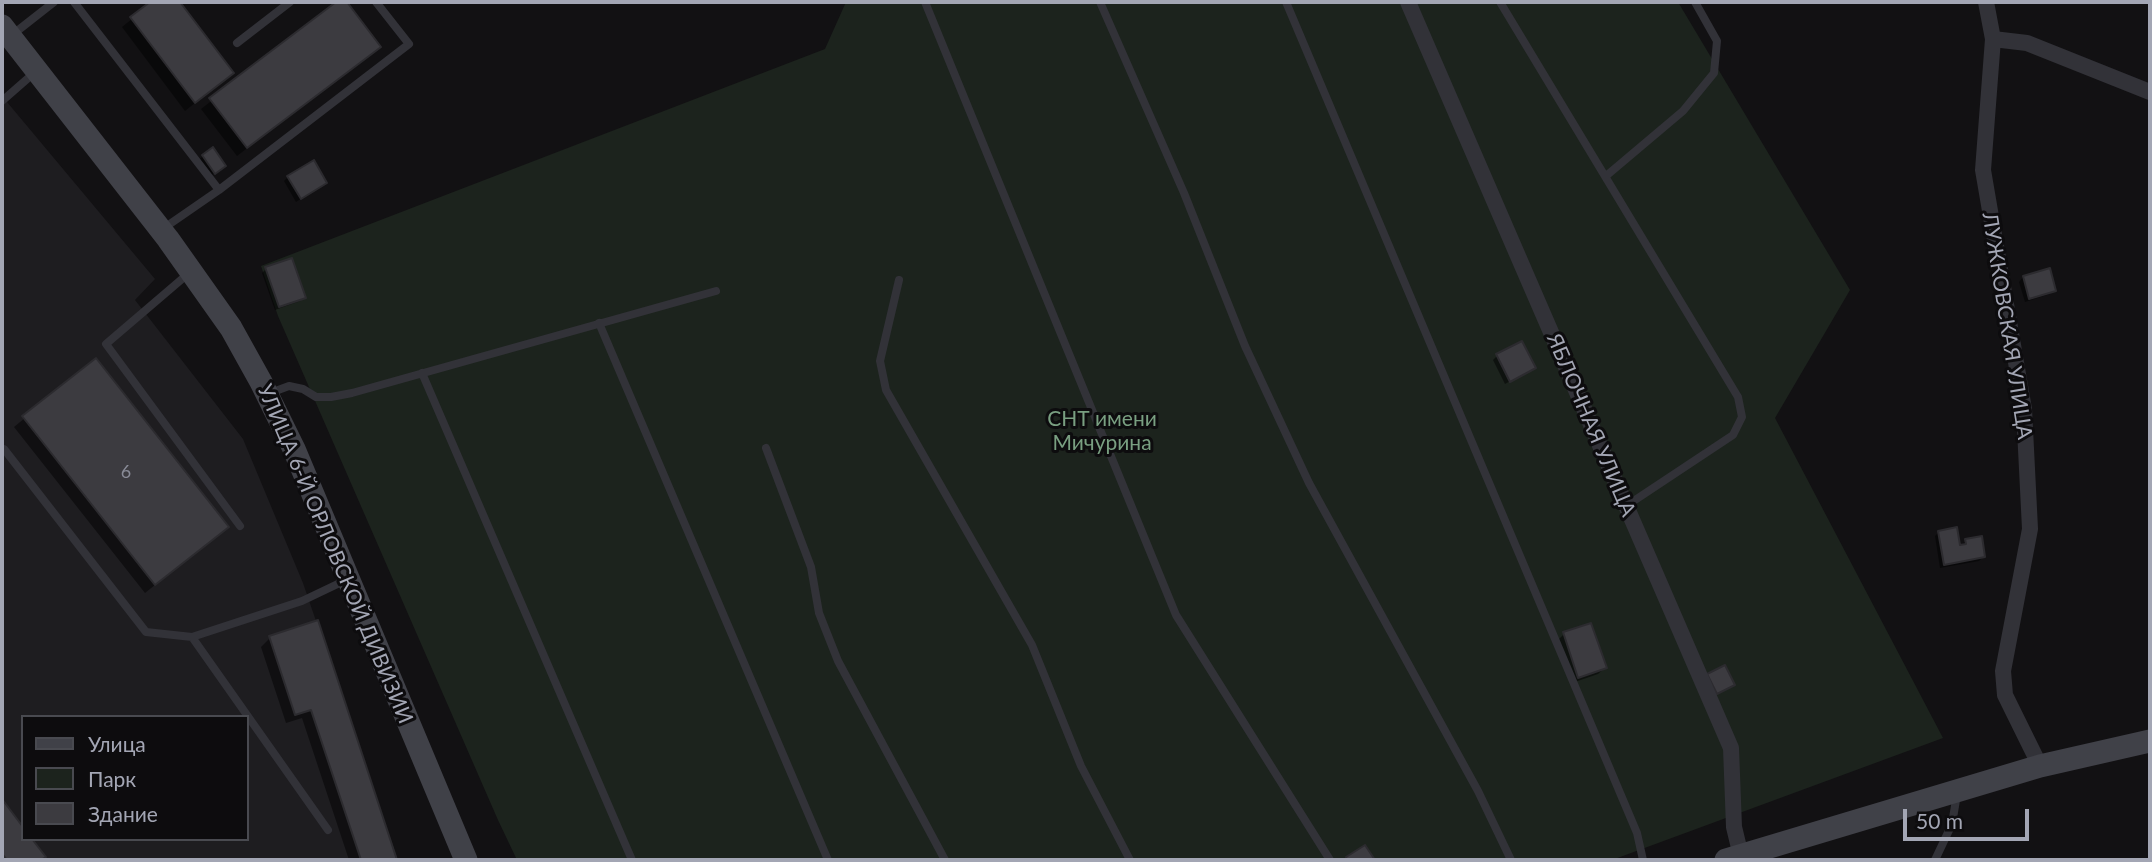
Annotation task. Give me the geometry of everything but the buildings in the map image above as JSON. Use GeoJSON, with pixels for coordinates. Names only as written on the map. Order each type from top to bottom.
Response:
{"type":"FeatureCollection","features":[{"type":"Feature","properties":{"kind":"street","name":"ЯБЛОЧНАЯ УЛИЦА"},"geometry":{"type":"LineString","coordinates":[[1408,2],[1731,748],[1733,858]]}},
{"type":"Feature","properties":{"kind":"street","name":"ЛУЖКОВСКАЯ УЛИЦА"},"geometry":{"type":"LineString","coordinates":[[1986,2],[1993,39],[1983,170],[2024,409],[2030,528],[2003,671],[2005,695],[2040,766]]}},
{"type":"Feature","properties":{"kind":"street","name":"УЛИЦА 6-Й ОРЛОВСКОЙ ДИВИЗИИ"},"geometry":{"type":"LineString","coordinates":[[6,31],[161,230],[231,328],[294,449],[466,860]]}},
{"type":"Feature","properties":{"kind":"street"},"geometry":{"type":"LineString","coordinates":[[1993,39],[2027,43],[2150,92]]}},
{"type":"Feature","properties":{"kind":"street"},"geometry":{"type":"LineString","coordinates":[[1733,858],[2040,766],[2150,741]]}},
{"type":"Feature","properties":{"kind":"lane"},"geometry":{"type":"LineString","coordinates":[[6,31],[54,2]]}},
{"type":"Feature","properties":{"kind":"lane"},"geometry":{"type":"LineString","coordinates":[[74,2],[219,190]]}},
{"type":"Feature","properties":{"kind":"lane"},"geometry":{"type":"LineString","coordinates":[[237,43],[290,2]]}},
{"type":"Feature","properties":{"kind":"lane"},"geometry":{"type":"LineString","coordinates":[[161,230],[219,190],[409,44],[376,2]]}},
{"type":"Feature","properties":{"kind":"lane"},"geometry":{"type":"LineString","coordinates":[[925,2],[1176,615],[1330,860]]}},
{"type":"Feature","properties":{"kind":"lane"},"geometry":{"type":"LineString","coordinates":[[1100,2],[1184,193],[1245,346],[1309,483],[1478,792],[1511,860]]}},
{"type":"Feature","properties":{"kind":"lane"},"geometry":{"type":"LineString","coordinates":[[1286,2],[1637,833],[1643,860]]}},
{"type":"Feature","properties":{"kind":"lane"},"geometry":{"type":"LineString","coordinates":[[1500,2],[1738,397],[1742,417],[1733,435],[1626,506]]}},
{"type":"Feature","properties":{"kind":"lane"},"geometry":{"type":"LineString","coordinates":[[1606,176],[1683,111],[1714,73],[1717,41],[1695,2]]}},
{"type":"Feature","properties":{"kind":"lane"},"geometry":{"type":"LineString","coordinates":[[2,101],[36,71]]}},
{"type":"Feature","properties":{"kind":"lane"},"geometry":{"type":"LineString","coordinates":[[191,272],[106,344],[240,526]]}},
{"type":"Feature","properties":{"kind":"lane"},"geometry":{"type":"LineString","coordinates":[[899,280],[880,362],[886,390],[1032,645],[1081,765],[1130,860]]}},
{"type":"Feature","properties":{"kind":"lane"},"geometry":{"type":"LineString","coordinates":[[267,394],[289,386],[303,389],[316,397],[331,397],[716,291]]}},
{"type":"Feature","properties":{"kind":"lane"},"geometry":{"type":"LineString","coordinates":[[599,323],[828,860]]}},
{"type":"Feature","properties":{"kind":"lane"},"geometry":{"type":"LineString","coordinates":[[422,373],[632,860]]}},
{"type":"Feature","properties":{"kind":"lane"},"geometry":{"type":"LineString","coordinates":[[766,448],[811,567],[819,613],[838,661],[944,860]]}},
{"type":"Feature","properties":{"kind":"lane"},"geometry":{"type":"LineString","coordinates":[[2,450],[4,449],[146,632],[192,637],[302,601],[348,579]]}},
{"type":"Feature","properties":{"kind":"lane"},"geometry":{"type":"LineString","coordinates":[[192,637],[247,715]]}},
{"type":"Feature","properties":{"kind":"lane"},"geometry":{"type":"LineString","coordinates":[[248,716],[328,830]]}},
{"type":"Feature","properties":{"kind":"lane"},"geometry":{"type":"LineString","coordinates":[[1936,860],[1952,824],[1957,791]]}},
{"type":"Feature","properties":{"kind":"shaded area"},"geometry":{"type":"Polygon","coordinates":[[[2,96],[155,279],[135,300],[243,439],[303,583],[398,860],[2,860],[2,96]]]}},
{"type":"Feature","properties":{"kind":"green space","name":"СНТ имени Мичурина"},"geometry":{"type":"Polygon","coordinates":[[[846,2],[1678,2],[1850,290],[1775,418],[1943,738],[1612,860],[517,860],[278,316],[261,266],[825,49],[846,2]]]}}]}
